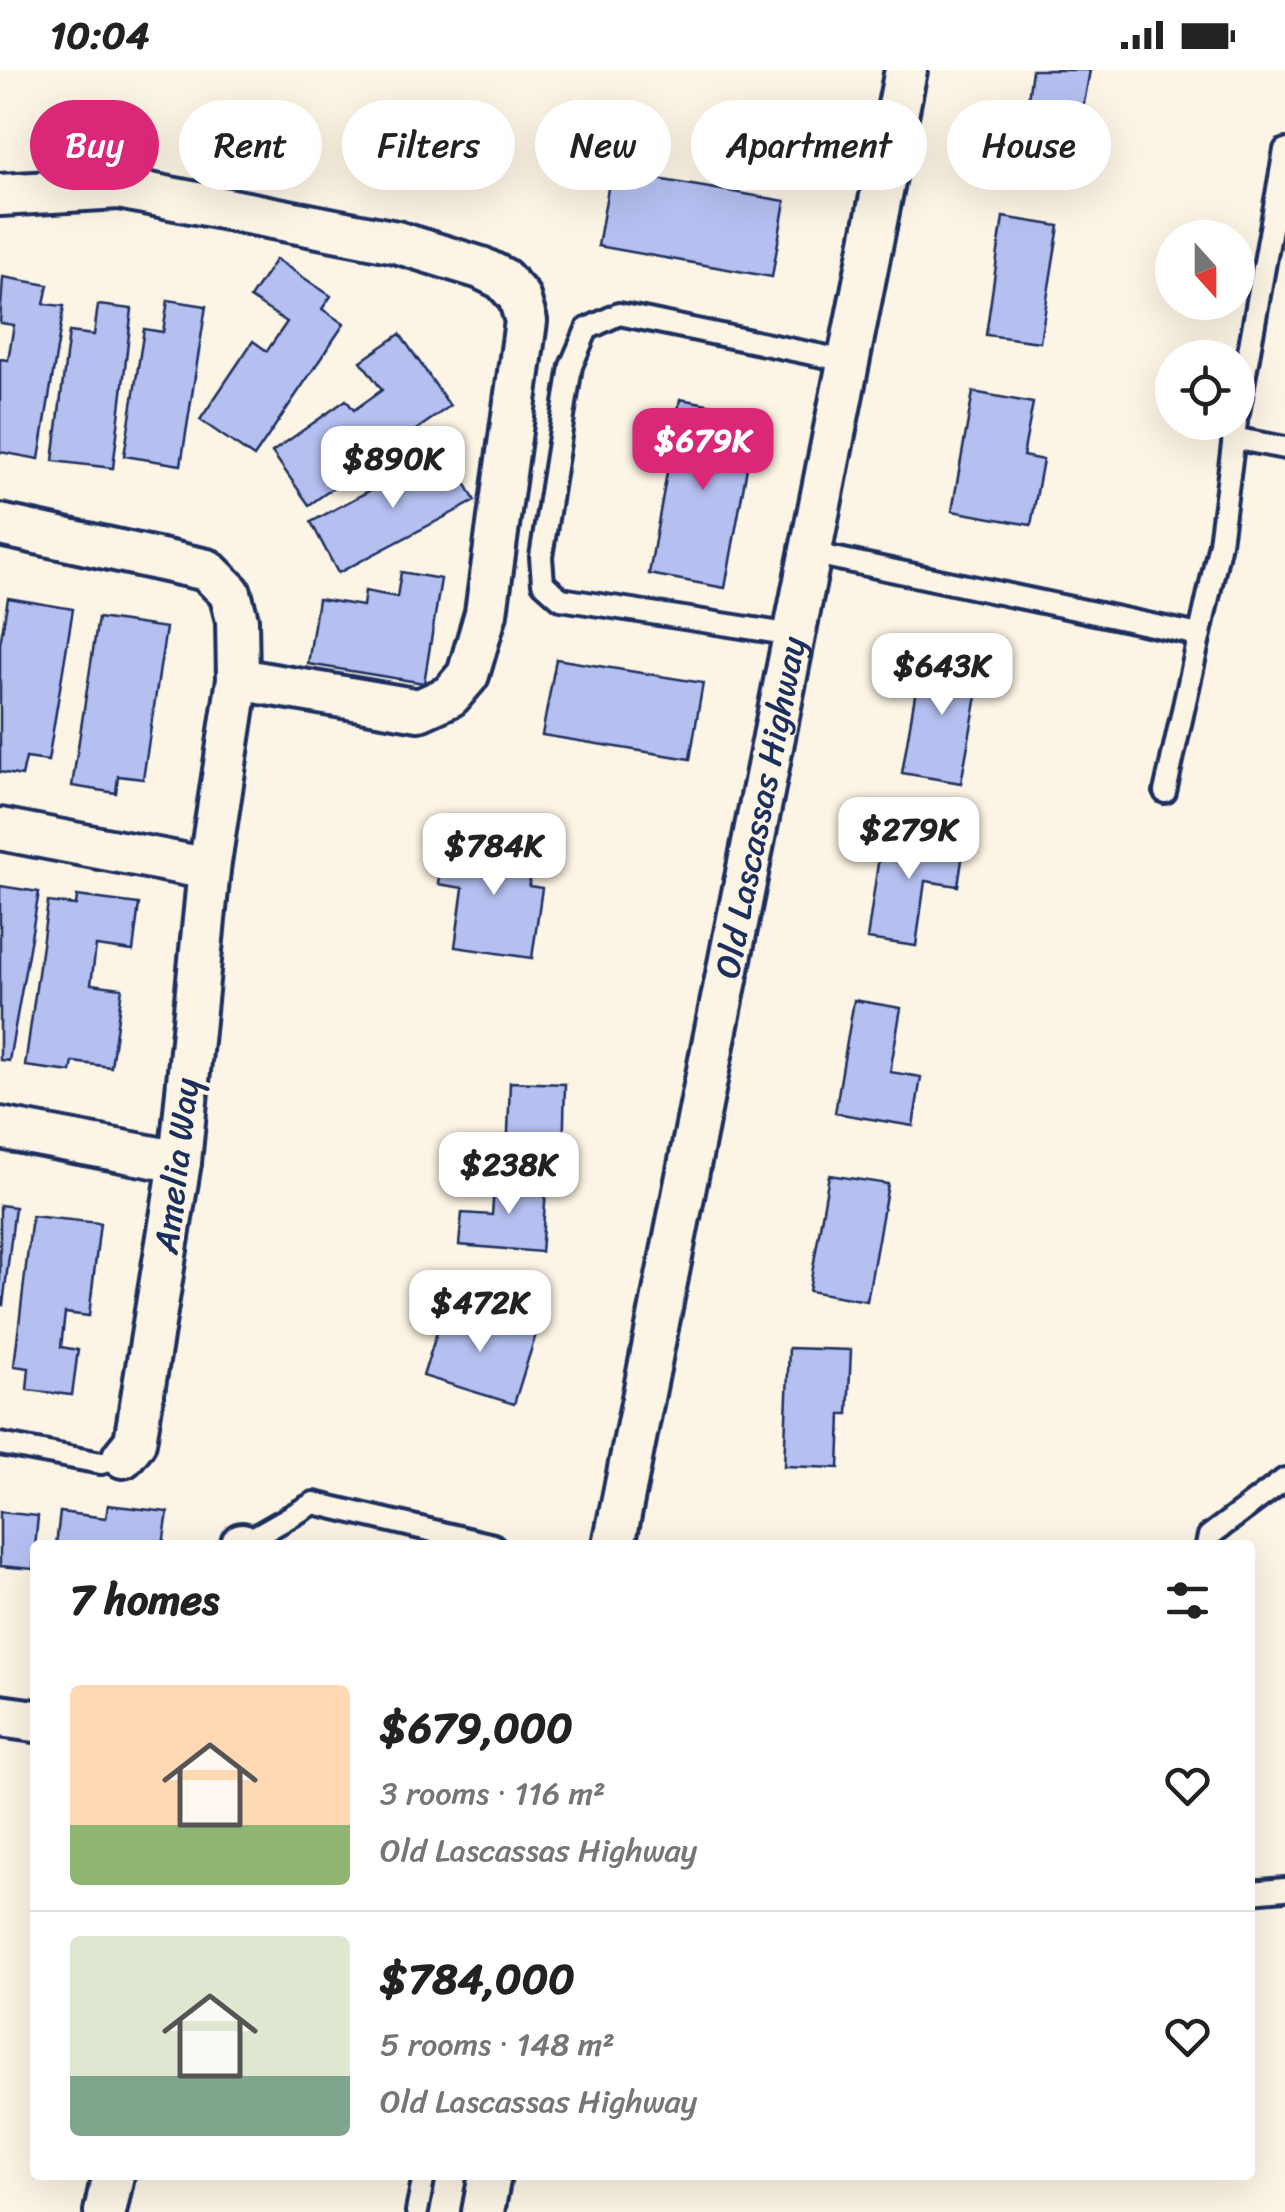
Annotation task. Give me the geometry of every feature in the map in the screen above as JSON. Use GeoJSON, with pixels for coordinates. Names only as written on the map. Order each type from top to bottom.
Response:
{"type":"FeatureCollection","features":[{"type":"Feature","properties":{"kind":"street","name":"Old Lascassas Highway"},"geometry":{"type":"LineString","coordinates":[[615,1540],[906,70]]}},
{"type":"Feature","properties":{"kind":"street"},"geometry":{"type":"LineString","coordinates":[[0,195],[118,188],[396,242],[481,268],[503,279],[520,297],[526,322],[486,613],[468,676],[450,696],[419,710],[238,679]]}},
{"type":"Feature","properties":{"kind":"street","name":"Amelia Way"},"geometry":{"type":"LineString","coordinates":[[0,524],[207,570],[230,593],[238,620],[238,679],[208,869],[180,1162],[135,1442],[122,1457]]}},
{"type":"Feature","properties":{"kind":"street"},"geometry":{"type":"LineString","coordinates":[[0,830],[208,869]]}},
{"type":"Feature","properties":{"kind":"street"},"geometry":{"type":"LineString","coordinates":[[0,1128],[180,1162]]}},
{"type":"Feature","properties":{"kind":"street"},"geometry":{"type":"LineString","coordinates":[[0,1716],[30,1720]]}},
{"type":"Feature","properties":{"kind":"street"},"geometry":{"type":"LineString","coordinates":[[105,2212],[112,2180]]}},
{"type":"Feature","properties":{"kind":"street"},"geometry":{"type":"LineString","coordinates":[[483,2212],[489,2180]]}},
{"type":"Feature","properties":{"kind":"lane"},"geometry":{"type":"LineString","coordinates":[[1251,340],[1285,150]]}},
{"type":"Feature","properties":{"kind":"lane"},"geometry":{"type":"LineString","coordinates":[[793,635],[562,599],[543,584],[541,557],[571,366],[588,330],[618,314],[847,361]]}},
{"type":"Feature","properties":{"kind":"lane"},"geometry":{"type":"LineString","coordinates":[[1255,437],[1285,448]]}},
{"type":"Feature","properties":{"kind":"lane"},"geometry":{"type":"LineString","coordinates":[[1165,792],[1220,544],[1233,440]]}},
{"type":"Feature","properties":{"kind":"lane"},"geometry":{"type":"LineString","coordinates":[[810,554],[1200,635]]}},
{"type":"Feature","properties":{"kind":"lane"},"geometry":{"type":"LineString","coordinates":[[0,1444],[101,1463],[122,1457]]}},
{"type":"Feature","properties":{"kind":"lane"},"geometry":{"type":"LineString","coordinates":[[1208,1540],[1285,1479]]}},
{"type":"Feature","properties":{"kind":"lane"},"geometry":{"type":"LineString","coordinates":[[249,1540],[314,1503],[472,1540]]}},
{"type":"Feature","properties":{"kind":"lane"},"geometry":{"type":"LineString","coordinates":[[1255,1892],[1285,1889]]}},
{"type":"Feature","properties":{"kind":"lane"},"geometry":{"type":"LineString","coordinates":[[417,2212],[423,2180]]}},
{"type":"Feature","properties":{"kind":"building"},"geometry":{"type":"Polygon","coordinates":[[[1032,70],[1090,70],[1085,100],[1028,100],[1032,70]]]}},
{"type":"Feature","properties":{"kind":"building"},"geometry":{"type":"Polygon","coordinates":[[[671,181],[691,185],[691,190],[721,190],[785,201],[772,277],[598,246],[608,190],[671,190],[671,181]]]}},
{"type":"Feature","properties":{"kind":"building"},"geometry":{"type":"Polygon","coordinates":[[[1003,217],[1059,226],[1040,342],[986,335],[1003,217]]]}},
{"type":"Feature","properties":{"kind":"building"},"geometry":{"type":"Polygon","coordinates":[[[276,259],[331,296],[322,309],[344,324],[254,457],[200,420],[253,341],[267,351],[287,322],[250,298],[276,259]]]}},
{"type":"Feature","properties":{"kind":"building"},"geometry":{"type":"Polygon","coordinates":[[[3,277],[48,285],[44,304],[64,306],[39,459],[0,452],[0,359],[8,360],[14,325],[0,323],[3,277]]]}},
{"type":"Feature","properties":{"kind":"building"},"geometry":{"type":"Polygon","coordinates":[[[168,300],[206,306],[181,465],[124,456],[144,329],[163,332],[168,300]]]}},
{"type":"Feature","properties":{"kind":"building"},"geometry":{"type":"Polygon","coordinates":[[[98,305],[132,309],[113,468],[53,461],[69,332],[94,335],[98,305]]]}},
{"type":"Feature","properties":{"kind":"building"},"geometry":{"type":"Polygon","coordinates":[[[400,334],[450,406],[309,505],[272,452],[346,400],[354,410],[382,390],[361,361],[400,334]]]}},
{"type":"Feature","properties":{"kind":"building"},"geometry":{"type":"Polygon","coordinates":[[[973,392],[1033,403],[1023,456],[1043,460],[1031,525],[952,511],[973,392]]]}},
{"type":"Feature","properties":{"kind":"building"},"geometry":{"type":"Polygon","coordinates":[[[680,399],[757,413],[725,588],[649,574],[680,399]]]}},
{"type":"Feature","properties":{"kind":"building"},"geometry":{"type":"Polygon","coordinates":[[[447,449],[475,501],[338,573],[311,522],[447,449]]]}},
{"type":"Feature","properties":{"kind":"building"},"geometry":{"type":"Polygon","coordinates":[[[401,572],[441,579],[424,683],[308,664],[318,599],[363,606],[365,591],[397,597],[401,572]]]}},
{"type":"Feature","properties":{"kind":"building"},"geometry":{"type":"Polygon","coordinates":[[[8,598],[73,609],[48,761],[26,758],[22,776],[0,772],[0,644],[8,598]]]}},
{"type":"Feature","properties":{"kind":"building"},"geometry":{"type":"Polygon","coordinates":[[[98,618],[166,628],[143,779],[118,776],[116,793],[72,786],[98,618]]]}},
{"type":"Feature","properties":{"kind":"building"},"geometry":{"type":"Polygon","coordinates":[[[922,653],[983,663],[961,783],[902,773],[922,653]]]}},
{"type":"Feature","properties":{"kind":"building"},"geometry":{"type":"Polygon","coordinates":[[[556,659],[703,683],[690,759],[542,735],[556,659]]]}},
{"type":"Feature","properties":{"kind":"building"},"geometry":{"type":"Polygon","coordinates":[[[883,829],[965,841],[958,886],[925,881],[916,946],[867,939],[883,829]]]}},
{"type":"Feature","properties":{"kind":"building"},"geometry":{"type":"Polygon","coordinates":[[[506,839],[535,843],[529,886],[542,888],[532,958],[455,947],[463,888],[438,884],[443,846],[504,854],[506,839]]]}},
{"type":"Feature","properties":{"kind":"building"},"geometry":{"type":"Polygon","coordinates":[[[0,886],[39,892],[9,1061],[0,1060],[0,886]]]}},
{"type":"Feature","properties":{"kind":"building"},"geometry":{"type":"Polygon","coordinates":[[[77,896],[139,904],[133,951],[96,946],[91,984],[122,988],[111,1067],[73,1062],[71,1072],[25,1066],[48,902],[76,905],[77,896]]]}},
{"type":"Feature","properties":{"kind":"building"},"geometry":{"type":"Polygon","coordinates":[[[854,1000],[901,1008],[890,1072],[921,1077],[913,1126],[835,1113],[854,1000]]]}},
{"type":"Feature","properties":{"kind":"building"},"geometry":{"type":"Polygon","coordinates":[[[510,1082],[565,1084],[563,1159],[507,1157],[510,1082]]]}},
{"type":"Feature","properties":{"kind":"building"},"geometry":{"type":"Polygon","coordinates":[[[495,1175],[547,1179],[541,1252],[459,1245],[462,1213],[492,1215],[495,1175]]]}},
{"type":"Feature","properties":{"kind":"building"},"geometry":{"type":"Polygon","coordinates":[[[829,1175],[888,1184],[867,1301],[809,1291],[829,1175]]]}},
{"type":"Feature","properties":{"kind":"building"},"geometry":{"type":"Polygon","coordinates":[[[0,1205],[15,1207],[3,1305],[0,1304],[0,1205]]]}},
{"type":"Feature","properties":{"kind":"building"},"geometry":{"type":"Polygon","coordinates":[[[32,1216],[100,1223],[89,1316],[65,1313],[61,1347],[78,1350],[72,1395],[27,1390],[29,1368],[14,1366],[32,1216]]]}},
{"type":"Feature","properties":{"kind":"building"},"geometry":{"type":"Polygon","coordinates":[[[445,1307],[536,1334],[514,1404],[423,1376],[445,1307]]]}},
{"type":"Feature","properties":{"kind":"building"},"geometry":{"type":"Polygon","coordinates":[[[789,1348],[851,1350],[848,1414],[841,1414],[839,1468],[784,1466],[789,1348]]]}},
{"type":"Feature","properties":{"kind":"building"},"geometry":{"type":"Polygon","coordinates":[[[108,1505],[168,1512],[164,1540],[57,1540],[60,1512],[106,1518],[108,1505]]]}},
{"type":"Feature","properties":{"kind":"building"},"geometry":{"type":"Polygon","coordinates":[[[0,1512],[38,1516],[36,1540],[30,1540],[30,1569],[0,1566],[0,1512]]]}}]}
